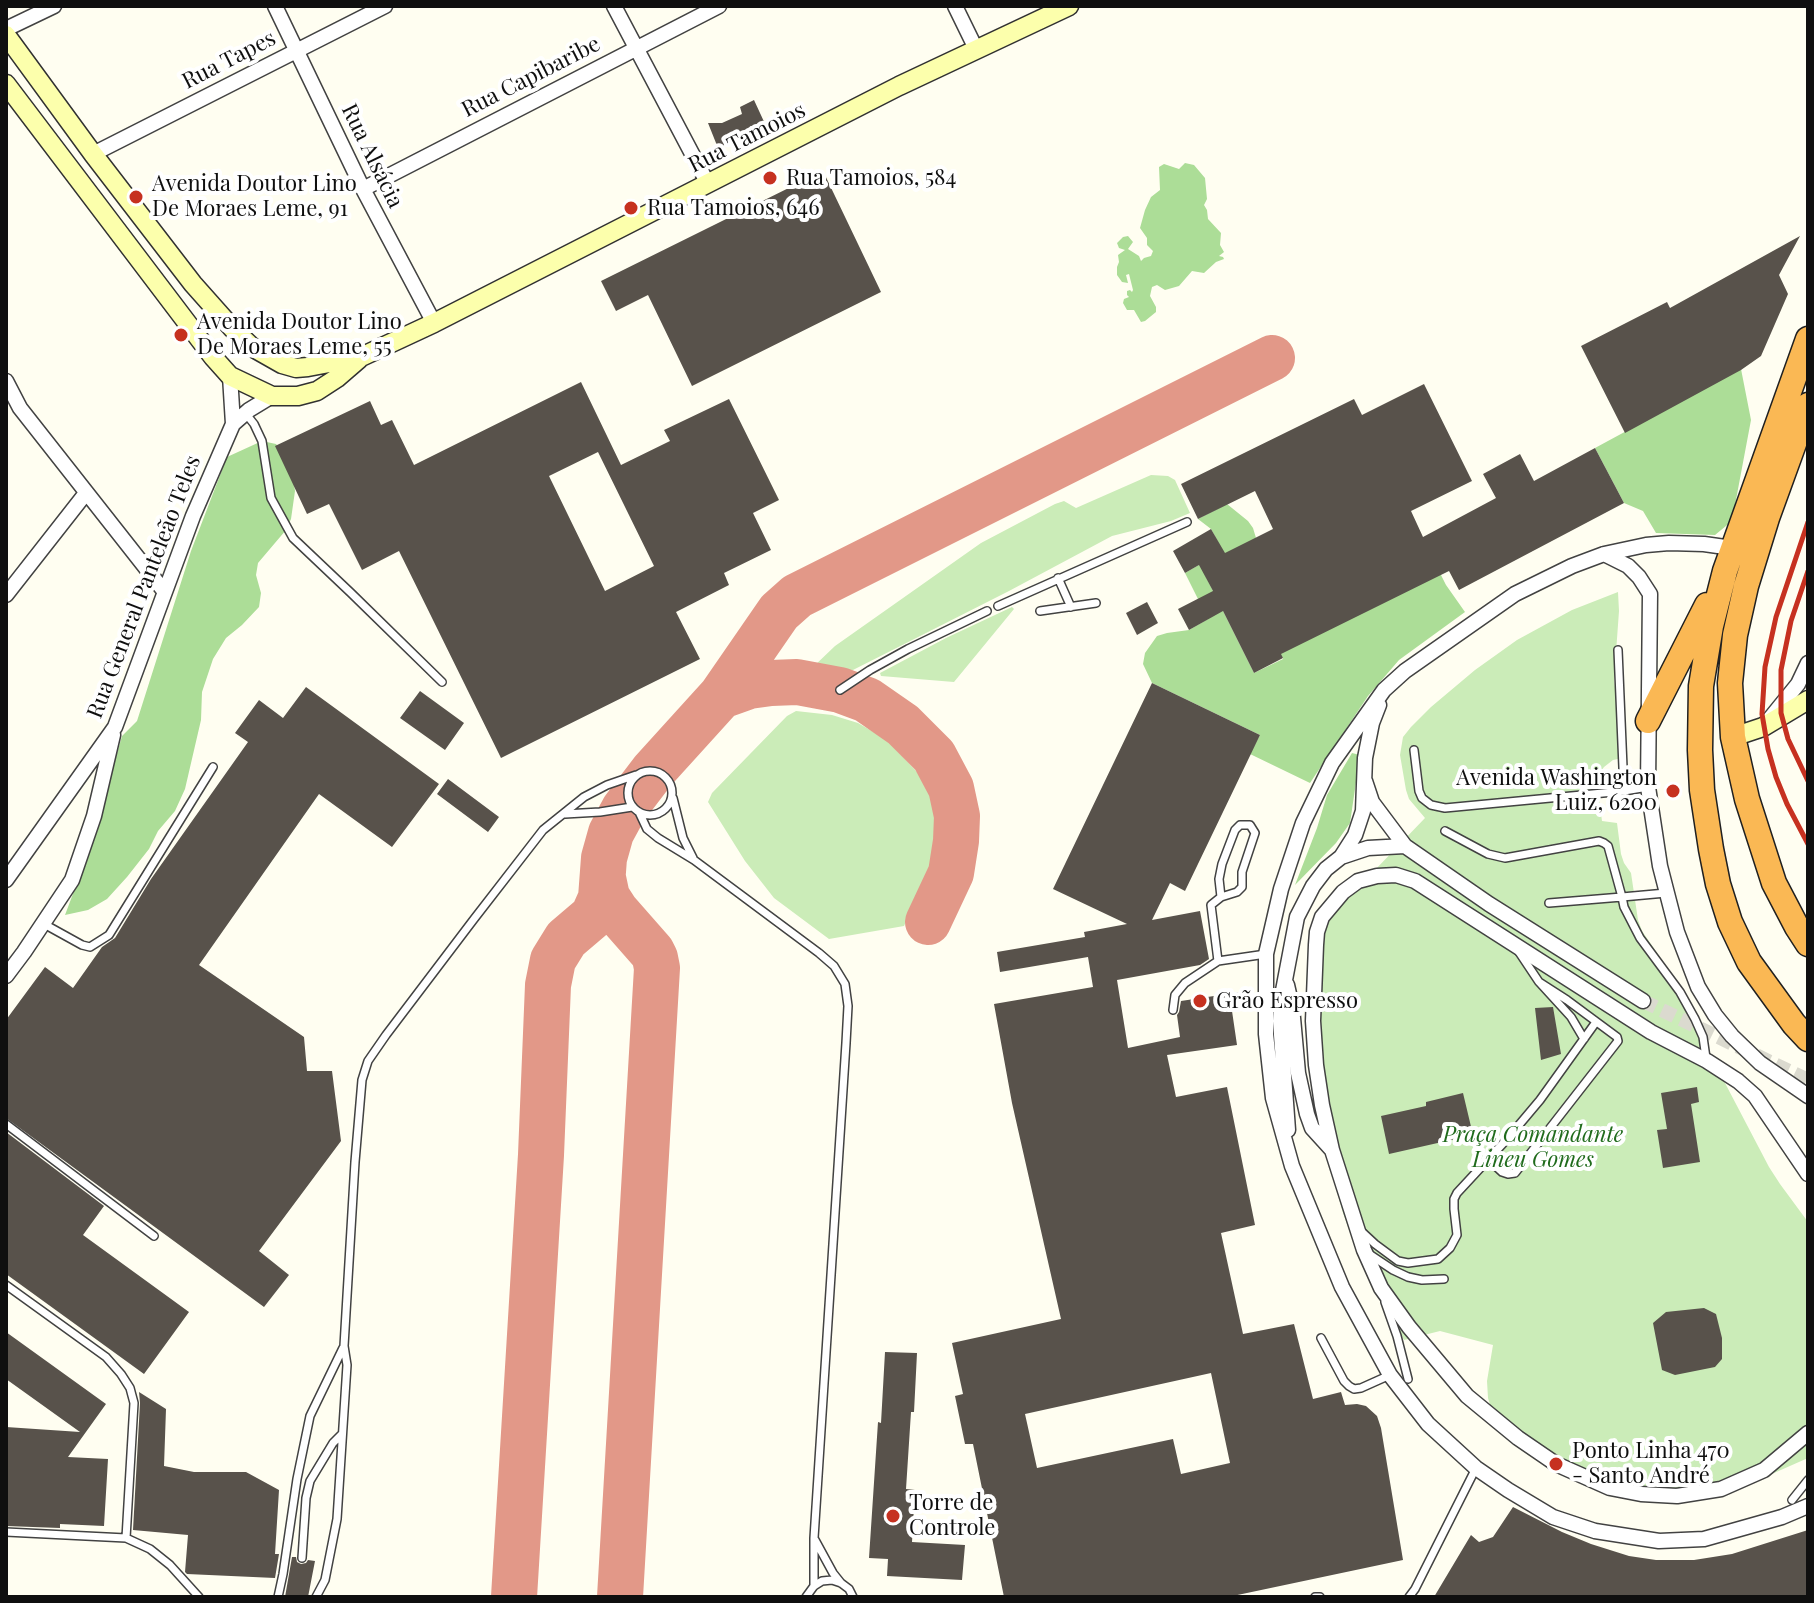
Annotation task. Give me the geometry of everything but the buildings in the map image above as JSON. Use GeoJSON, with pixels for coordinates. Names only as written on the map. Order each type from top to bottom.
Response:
{"type":"FeatureCollection","features":[{"type":"Feature","properties":{"kind":"highway"},"geometry":{"type":"LineString","coordinates":[[1808,339],[1728,560],[1711,626],[1701,686],[1700,750],[1702,790],[1711,849],[1730,922],[1749,962],[1808,1039]]}},
{"type":"Feature","properties":{"kind":"highway"},"geometry":{"type":"LineString","coordinates":[[1808,405],[1746,586],[1735,635],[1730,683],[1733,737],[1747,799],[1774,883],[1808,944]]}},
{"type":"Feature","properties":{"kind":"highway"},"geometry":{"type":"LineString","coordinates":[[1648,721],[1728,560]]}},
{"type":"Feature","properties":{"kind":"main road","name":"Rua Tamoios"},"geometry":{"type":"LineString","coordinates":[[296,368],[361,357],[434,323],[976,49],[1069,6]]}},
{"type":"Feature","properties":{"kind":"main road"},"geometry":{"type":"LineString","coordinates":[[6,32],[93,154],[193,284],[233,329],[260,353],[296,368],[290,383],[272,396],[230,376],[6,84]]}},
{"type":"Feature","properties":{"kind":"main road"},"geometry":{"type":"LineString","coordinates":[[230,376],[242,359],[260,353]]}},
{"type":"Feature","properties":{"kind":"main road","name":"Rua Tamoios"},"geometry":{"type":"LineString","coordinates":[[272,396],[298,396],[317,391],[361,357]]}},
{"type":"Feature","properties":{"kind":"main road"},"geometry":{"type":"LineString","coordinates":[[1733,737],[1763,727],[1808,700]]}},
{"type":"Feature","properties":{"kind":"street"},"geometry":{"type":"LineString","coordinates":[[6,32],[54,6]]}},
{"type":"Feature","properties":{"kind":"street","name":"Rua Alsácia"},"geometry":{"type":"LineString","coordinates":[[275,6],[363,189],[434,323]]}},
{"type":"Feature","properties":{"kind":"street","name":"Rua Tapes"},"geometry":{"type":"LineString","coordinates":[[93,154],[385,6]]}},
{"type":"Feature","properties":{"kind":"street"},"geometry":{"type":"LineString","coordinates":[[614,6],[708,184]]}},
{"type":"Feature","properties":{"kind":"street","name":"Rua Capibaribe"},"geometry":{"type":"LineString","coordinates":[[363,189],[719,6]]}},
{"type":"Feature","properties":{"kind":"street"},"geometry":{"type":"LineString","coordinates":[[955,6],[976,49]]}},
{"type":"Feature","properties":{"kind":"street","name":"Rua General Panteleão Teles"},"geometry":{"type":"LineString","coordinates":[[230,376],[233,424]]}},
{"type":"Feature","properties":{"kind":"street"},"geometry":{"type":"LineString","coordinates":[[6,381],[13,406],[164,591]]}},
{"type":"Feature","properties":{"kind":"street","name":"Rua General Panteleão Teles"},"geometry":{"type":"LineString","coordinates":[[6,880],[115,727],[193,516],[233,424],[272,396]]}},
{"type":"Feature","properties":{"kind":"street"},"geometry":{"type":"LineString","coordinates":[[6,595],[86,493]]}},
{"type":"Feature","properties":{"kind":"street"},"geometry":{"type":"LineString","coordinates":[[1728,560],[1704,544],[1669,543],[1604,554],[1572,566],[1515,594],[1405,671],[1384,690],[1332,763],[1303,823],[1281,889],[1266,954],[1266,1034],[1273,1098],[1292,1166],[1342,1287],[1390,1375],[1428,1424],[1476,1468],[1553,1517],[1595,1531],[1659,1541],[1704,1539],[1782,1517],[1808,1506]]}},
{"type":"Feature","properties":{"kind":"street"},"geometry":{"type":"LineString","coordinates":[[1604,554],[1628,566],[1650,594],[1648,787],[1666,893],[1677,932],[1698,987],[1715,1015],[1760,1063],[1808,1096]]}},
{"type":"Feature","properties":{"kind":"street"},"geometry":{"type":"LineString","coordinates":[[1763,727],[1798,684],[1808,663]]}},
{"type":"Feature","properties":{"kind":"street"},"geometry":{"type":"LineString","coordinates":[[1341,857],[1359,825],[1363,811],[1365,758],[1372,723],[1384,690]]}},
{"type":"Feature","properties":{"kind":"street"},"geometry":{"type":"LineString","coordinates":[[6,976],[72,880],[94,816],[115,727]]}},
{"type":"Feature","properties":{"kind":"street"},"geometry":{"type":"LineString","coordinates":[[1365,781],[1372,802],[1405,846],[1489,904],[1643,1001]]}},
{"type":"Feature","properties":{"kind":"street"},"geometry":{"type":"LineString","coordinates":[[1292,1166],[1280,1021],[1297,917],[1313,886],[1326,869],[1341,857],[1368,848],[1405,846]]}},
{"type":"Feature","properties":{"kind":"street"},"geometry":{"type":"LineString","coordinates":[[1808,1174],[1802,1156],[1755,1096],[1738,1081],[1651,1032],[1415,881],[1396,875],[1358,881],[1343,892],[1322,917],[1317,932],[1313,1021],[1316,1065],[1332,1150],[1354,1222],[1381,1288],[1467,1396],[1518,1438],[1556,1464],[1610,1488],[1641,1494],[1677,1496],[1721,1489],[1764,1470],[1808,1433]]}},
{"type":"Feature","properties":{"kind":"street"},"geometry":{"type":"LineString","coordinates":[[1285,980],[1292,1007],[1297,1061],[1307,1114],[1312,1128],[1332,1150]]}},
{"type":"Feature","properties":{"kind":"lane"},"geometry":{"type":"LineString","coordinates":[[232,405],[245,413],[262,441],[271,498],[293,538],[442,682]]}},
{"type":"Feature","properties":{"kind":"lane"},"geometry":{"type":"LineString","coordinates":[[998,606],[1187,522]]}},
{"type":"Feature","properties":{"kind":"lane"},"geometry":{"type":"LineString","coordinates":[[1058,578],[1071,607]]}},
{"type":"Feature","properties":{"kind":"lane"},"geometry":{"type":"LineString","coordinates":[[1040,611],[1096,603]]}},
{"type":"Feature","properties":{"kind":"lane"},"geometry":{"type":"LineString","coordinates":[[840,690],[896,656],[987,611]]}},
{"type":"Feature","properties":{"kind":"lane"},"geometry":{"type":"LineString","coordinates":[[1618,650],[1624,791]]}},
{"type":"Feature","properties":{"kind":"lane"},"geometry":{"type":"LineString","coordinates":[[1414,750],[1422,798],[1431,805],[1445,808],[1648,787]]}},
{"type":"Feature","properties":{"kind":"lane"},"geometry":{"type":"LineString","coordinates":[[44,924],[90,947],[109,935],[213,767]]}},
{"type":"Feature","properties":{"kind":"lane"},"geometry":{"type":"LineString","coordinates":[[316,1597],[325,1580],[337,1519],[347,1365],[344,1346],[361,1090],[368,1061],[543,830],[584,797],[644,771],[661,774],[671,787],[683,838],[694,860]]}},
{"type":"Feature","properties":{"kind":"lane"},"geometry":{"type":"LineString","coordinates":[[636,775],[630,783],[629,802],[647,829],[819,953],[834,966],[845,984],[848,1006],[814,1538],[814,1586]]}},
{"type":"Feature","properties":{"kind":"lane"},"geometry":{"type":"LineString","coordinates":[[562,814],[635,810],[656,815],[669,804],[672,796]]}},
{"type":"Feature","properties":{"kind":"lane"},"geometry":{"type":"LineString","coordinates":[[1218,961],[1211,905],[1242,887],[1242,872],[1255,833],[1250,825],[1245,824],[1235,830],[1222,864],[1219,879],[1221,897]]}},
{"type":"Feature","properties":{"kind":"lane"},"geometry":{"type":"LineString","coordinates":[[1445,831],[1488,854],[1505,858],[1599,841],[1608,846],[1624,907],[1640,938],[1680,992],[1695,1019],[1703,1037],[1707,1061]]}},
{"type":"Feature","properties":{"kind":"lane"},"geometry":{"type":"LineString","coordinates":[[1549,903],[1666,893]]}},
{"type":"Feature","properties":{"kind":"lane"},"geometry":{"type":"LineString","coordinates":[[1514,945],[1539,982],[1571,1017],[1584,1039]]}},
{"type":"Feature","properties":{"kind":"lane"},"geometry":{"type":"LineString","coordinates":[[1173,1010],[1175,995],[1185,983],[1218,961],[1266,954]]}},
{"type":"Feature","properties":{"kind":"lane"},"geometry":{"type":"LineString","coordinates":[[1488,1159],[1502,1172],[1515,1173],[1618,1041],[1617,1037],[1539,982]]}},
{"type":"Feature","properties":{"kind":"lane"},"geometry":{"type":"LineString","coordinates":[[1354,1222],[1391,1257],[1408,1263],[1438,1259],[1450,1248],[1457,1235],[1454,1199],[1457,1193],[1540,1100],[1596,1022]]}},
{"type":"Feature","properties":{"kind":"lane"},"geometry":{"type":"LineString","coordinates":[[6,1124],[154,1236]]}},
{"type":"Feature","properties":{"kind":"lane"},"geometry":{"type":"LineString","coordinates":[[1364,1250],[1408,1277],[1444,1279]]}},
{"type":"Feature","properties":{"kind":"lane"},"geometry":{"type":"LineString","coordinates":[[6,1285],[106,1357],[130,1388],[134,1403],[126,1538]]}},
{"type":"Feature","properties":{"kind":"lane"},"geometry":{"type":"LineString","coordinates":[[1381,1288],[1408,1379]]}},
{"type":"Feature","properties":{"kind":"lane"},"geometry":{"type":"LineString","coordinates":[[1321,1338],[1344,1381],[1354,1389],[1390,1375]]}},
{"type":"Feature","properties":{"kind":"lane"},"geometry":{"type":"LineString","coordinates":[[278,1597],[310,1416],[344,1346]]}},
{"type":"Feature","properties":{"kind":"lane"},"geometry":{"type":"LineString","coordinates":[[302,1558],[310,1481],[342,1434]]}},
{"type":"Feature","properties":{"kind":"lane"},"geometry":{"type":"LineString","coordinates":[[1409,1597],[1476,1468]]}},
{"type":"Feature","properties":{"kind":"lane"},"geometry":{"type":"LineString","coordinates":[[1792,1500],[1808,1480]]}},
{"type":"Feature","properties":{"kind":"lane"},"geometry":{"type":"LineString","coordinates":[[6,1532],[126,1538],[150,1549],[200,1596]]}},
{"type":"Feature","properties":{"kind":"lane"},"geometry":{"type":"LineString","coordinates":[[814,1538],[833,1573],[853,1594]]}},
{"type":"Feature","properties":{"kind":"lane"},"geometry":{"type":"LineString","coordinates":[[806,1597],[822,1581],[841,1583]]}},
{"type":"Feature","properties":{"kind":"green space"},"geometry":{"type":"Polygon","coordinates":[[[1185,163],[1194,165],[1205,178],[1207,199],[1204,205],[1208,219],[1221,233],[1220,245],[1224,252],[1219,256],[1224,259],[1204,273],[1192,271],[1179,286],[1165,290],[1157,285],[1152,287],[1150,296],[1156,312],[1141,322],[1134,310],[1127,310],[1123,303],[1129,297],[1127,291],[1133,290],[1129,274],[1126,275],[1128,283],[1122,282],[1117,275],[1118,255],[1125,250],[1119,248],[1117,243],[1128,236],[1133,242],[1128,249],[1141,261],[1151,256],[1153,251],[1140,228],[1151,197],[1160,190],[1159,167],[1164,164],[1179,169],[1185,163]]]}},
{"type":"Feature","properties":{"kind":"green space"},"geometry":{"type":"Polygon","coordinates":[[[1741,369],[1751,420],[1732,521],[1715,535],[1656,533],[1643,511],[1624,503],[1595,448],[1741,369]]]}},
{"type":"Feature","properties":{"kind":"green space"},"geometry":{"type":"Polygon","coordinates":[[[262,441],[276,444],[292,470],[295,491],[291,519],[286,530],[258,563],[259,607],[226,638],[213,659],[202,692],[201,720],[185,789],[175,811],[158,831],[149,849],[107,899],[88,910],[65,915],[88,854],[122,736],[137,721],[191,551],[227,457],[262,441]]]}},
{"type":"Feature","properties":{"kind":"green space"},"geometry":{"type":"Polygon","coordinates":[[[1151,475],[1168,476],[1175,480],[1190,513],[1112,536],[849,672],[812,668],[835,646],[981,543],[1055,504],[1064,501],[1076,508],[1151,475]]]}},
{"type":"Feature","properties":{"kind":"green space"},"geometry":{"type":"Polygon","coordinates":[[[1227,504],[1248,521],[1256,538],[1441,575],[1465,612],[1399,660],[1368,696],[1310,783],[1250,754],[1260,735],[1152,683],[1143,664],[1145,653],[1157,636],[1189,630],[1208,619],[1185,573],[1223,551],[1211,529],[1198,519],[1227,504]],[[1205,575],[1254,673],[1283,658],[1205,575]]]}},
{"type":"Feature","properties":{"kind":"green space","name":"Praça Comandante Lineu Gomes"},"geometry":{"type":"Polygon","coordinates":[[[1618,592],[1614,680],[1619,718],[1619,757],[1604,767],[1596,778],[1602,821],[1617,823],[1621,854],[1631,873],[1642,931],[1686,995],[1714,1062],[1769,1167],[1808,1222],[1808,1458],[1765,1477],[1693,1497],[1573,1477],[1528,1455],[1510,1440],[1493,1415],[1487,1381],[1493,1345],[1440,1331],[1404,1340],[1374,1288],[1343,1213],[1319,1126],[1306,1020],[1310,945],[1321,914],[1374,871],[1425,818],[1409,799],[1406,790],[1400,755],[1403,737],[1431,707],[1517,640],[1572,610],[1618,592]]]}},
{"type":"Feature","properties":{"kind":"green space"},"geometry":{"type":"Polygon","coordinates":[[[1012,607],[1014,609],[954,682],[881,676],[880,673],[946,638],[1012,607]]]}},
{"type":"Feature","properties":{"kind":"green space"},"geometry":{"type":"Polygon","coordinates":[[[796,711],[832,715],[858,723],[877,734],[890,743],[917,772],[931,796],[935,816],[934,853],[927,877],[904,926],[829,939],[774,898],[745,861],[708,802],[712,793],[787,716],[796,711]]]}},
{"type":"Feature","properties":{"kind":"green space"},"geometry":{"type":"Polygon","coordinates":[[[1352,753],[1360,755],[1350,823],[1336,843],[1295,885],[1327,795],[1352,753]]]}},
{"type":"Feature","properties":{"kind":"taxiway"},"geometry":{"type":"LineString","coordinates":[[514,1597],[541,1155],[548,985],[553,960],[566,939],[593,916],[601,898],[604,858],[611,833],[624,809],[653,771],[721,696],[779,612],[797,596],[1272,358]]}},
{"type":"Feature","properties":{"kind":"taxiway"},"geometry":{"type":"LineString","coordinates":[[721,696],[749,686],[771,683],[797,682],[840,690],[867,700],[903,725],[934,756],[951,788],[957,816],[951,873],[928,922]]}},
{"type":"Feature","properties":{"kind":"taxiway"},"geometry":{"type":"LineString","coordinates":[[603,878],[607,897],[652,952],[657,968],[620,1597]]}},
{"type":"Feature","properties":{"kind":"tunnel"},"geometry":{"type":"LineString","coordinates":[[1643,1001],[1808,1080]]}},
{"type":"Feature","properties":{"kind":"railway"},"geometry":{"type":"LineString","coordinates":[[1808,522],[1776,617],[1765,667],[1762,714],[1776,777],[1808,844]]}},
{"type":"Feature","properties":{"kind":"railway"},"geometry":{"type":"LineString","coordinates":[[1808,571],[1791,621],[1781,670],[1781,713],[1788,739],[1808,781]]}},
{"type":"Feature","properties":{"kind":"place","name":"Rua Tamoios, 584"},"geometry":{"type":"Point","coordinates":[770,178]}},
{"type":"Feature","properties":{"kind":"place","name":"Avenida Doutor Lino De Moraes Leme, 91"},"geometry":{"type":"Point","coordinates":[136,197]}},
{"type":"Feature","properties":{"kind":"place","name":"Rua Tamoios, 646"},"geometry":{"type":"Point","coordinates":[631,208]}},
{"type":"Feature","properties":{"kind":"place","name":"Avenida Doutor Lino De Moraes Leme, 55"},"geometry":{"type":"Point","coordinates":[181,335]}},
{"type":"Feature","properties":{"kind":"place","name":"Avenida Washington Luiz, 6200"},"geometry":{"type":"Point","coordinates":[1673,791]}},
{"type":"Feature","properties":{"kind":"place","name":"Grão Espresso"},"geometry":{"type":"Point","coordinates":[1200,1001]}},
{"type":"Feature","properties":{"kind":"place","name":"Ponto Linha 470 - Santo André"},"geometry":{"type":"Point","coordinates":[1556,1464]}},
{"type":"Feature","properties":{"kind":"place","name":"Torre de Controle"},"geometry":{"type":"Point","coordinates":[893,1516]}}]}
